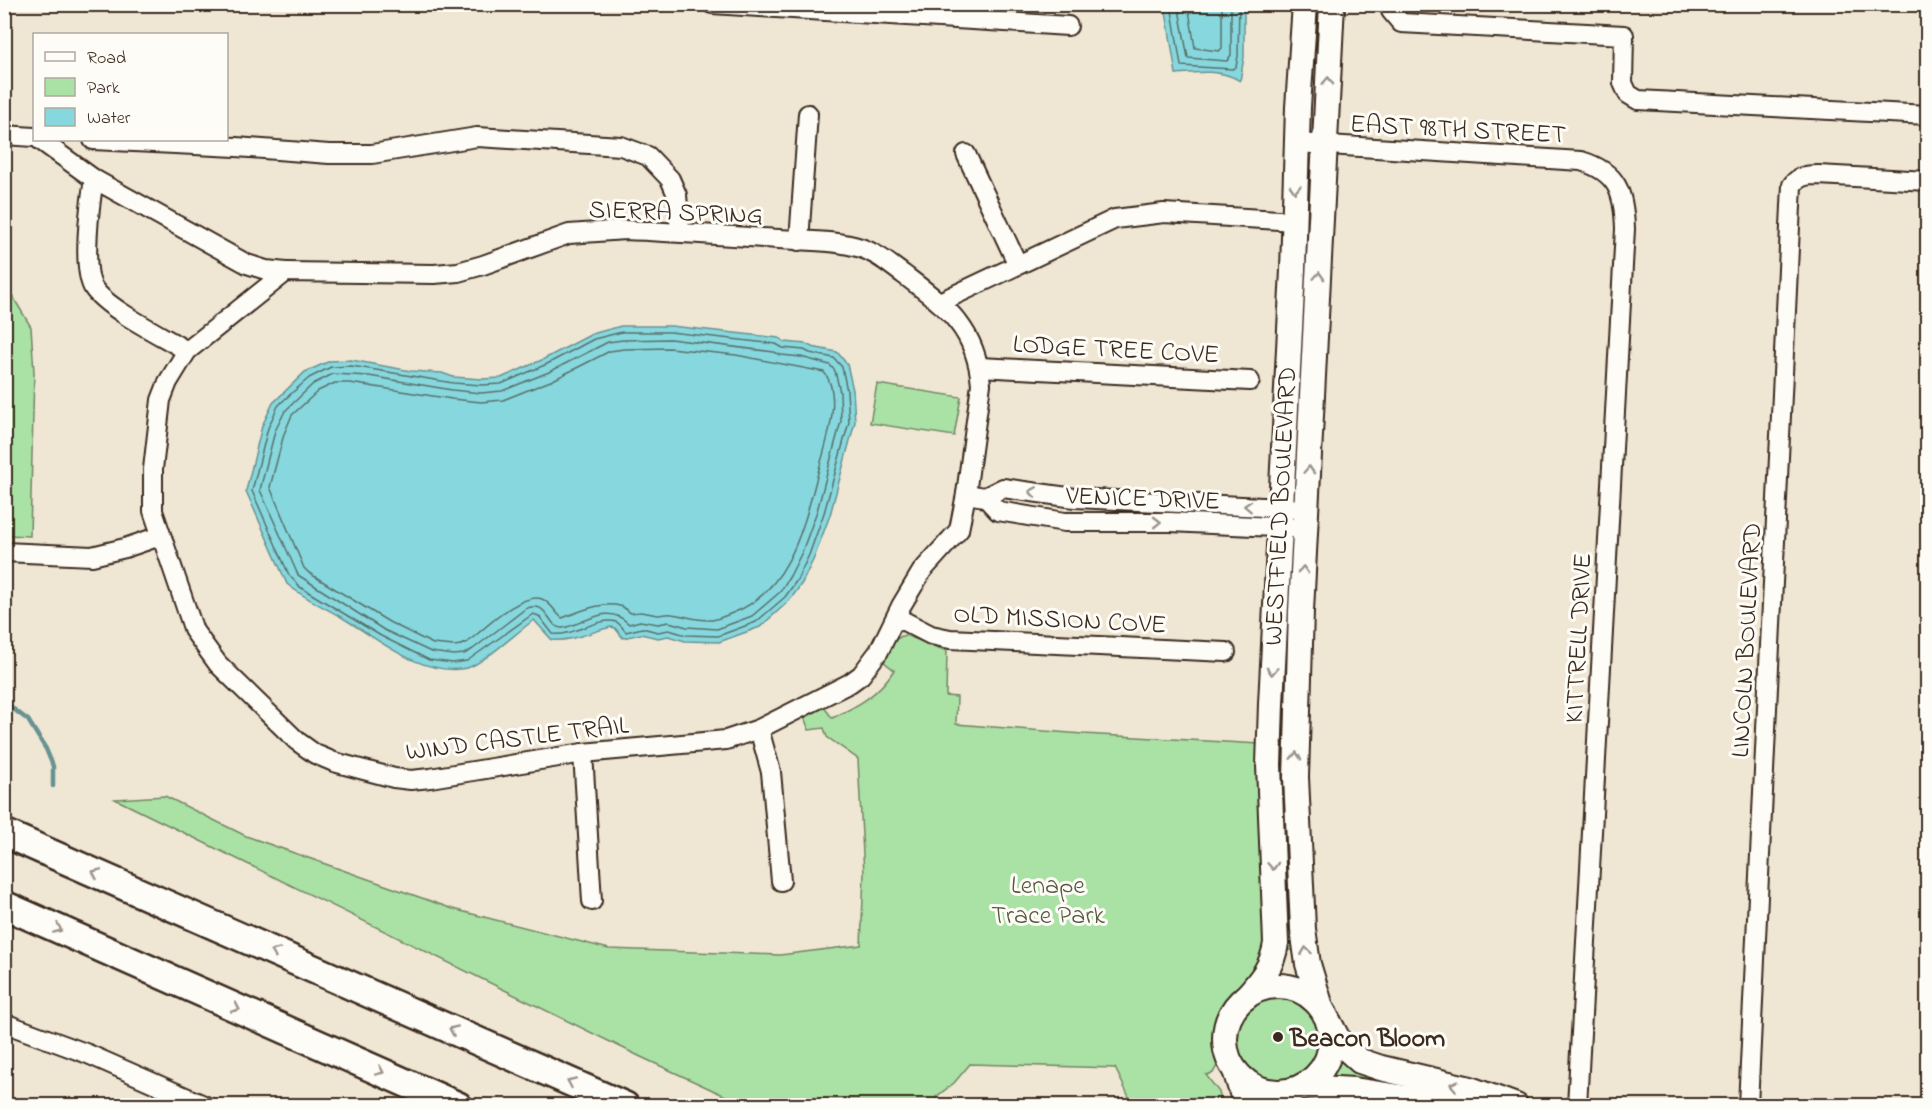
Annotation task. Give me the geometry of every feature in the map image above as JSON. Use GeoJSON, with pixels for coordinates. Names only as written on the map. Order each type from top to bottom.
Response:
{"type":"FeatureCollection","features":[{"type":"Feature","properties":{"kind":"highway"},"geometry":{"type":"LineString","coordinates":[[4,833],[625,1106]]}},
{"type":"Feature","properties":{"kind":"highway"},"geometry":{"type":"LineString","coordinates":[[4,905],[458,1106]]}},
{"type":"Feature","properties":{"kind":"main road","name":"WESTFIELD BOULEVARD"},"geometry":{"type":"LineString","coordinates":[[1246,997],[1269,968],[1276,943],[1269,765],[1305,4]]}},
{"type":"Feature","properties":{"kind":"main road","name":"WESTFIELD BOULEVARD"},"geometry":{"type":"LineString","coordinates":[[1324,1014],[1310,971],[1303,929],[1296,796],[1306,519],[1332,4]]}},
{"type":"Feature","properties":{"kind":"main road"},"geometry":{"type":"LineString","coordinates":[[1246,1106],[1226,1049],[1226,1027],[1236,1007],[1246,997],[1267,987],[1290,987],[1304,992],[1324,1014],[1340,1043],[1360,1061],[1470,1089],[1504,1105]]}},
{"type":"Feature","properties":{"kind":"main road"},"geometry":{"type":"LineString","coordinates":[[1293,1094],[1319,1072],[1327,1059],[1331,1035],[1324,1014]]}},
{"type":"Feature","properties":{"kind":"main road"},"geometry":{"type":"LineString","coordinates":[[1235,1070],[1247,1081],[1262,1089],[1293,1094],[1317,1086],[1459,1106]]}},
{"type":"Feature","properties":{"kind":"main road"},"geometry":{"type":"LineString","coordinates":[[1321,1106],[1337,1097],[1361,1091]]}},
{"type":"Feature","properties":{"kind":"street"},"geometry":{"type":"LineString","coordinates":[[712,4],[1068,26]]}},
{"type":"Feature","properties":{"kind":"street"},"geometry":{"type":"LineString","coordinates":[[1391,8],[1401,23],[1624,35],[1623,84],[1628,94],[1638,100],[1928,115]]}},
{"type":"Feature","properties":{"kind":"street"},"geometry":{"type":"LineString","coordinates":[[798,240],[808,114]]}},
{"type":"Feature","properties":{"kind":"street"},"geometry":{"type":"LineString","coordinates":[[4,135],[33,137]]}},
{"type":"Feature","properties":{"kind":"street"},"geometry":{"type":"LineString","coordinates":[[113,141],[329,154],[372,154],[477,137],[621,146],[648,156],[670,179],[677,195],[680,232]]}},
{"type":"Feature","properties":{"kind":"street","name":"SIERRA SPRING"},"geometry":{"type":"LineString","coordinates":[[41,141],[94,179],[247,264],[266,270],[434,274],[458,272],[569,234],[625,230],[798,240],[858,247],[873,252],[940,302],[957,319],[979,367],[981,384],[966,494]]}},
{"type":"Feature","properties":{"kind":"street","name":"EAST 98TH STREET"},"geometry":{"type":"LineString","coordinates":[[1297,144],[1564,159],[1594,165],[1611,177]]}},
{"type":"Feature","properties":{"kind":"street"},"geometry":{"type":"LineString","coordinates":[[966,154],[1017,263]]}},
{"type":"Feature","properties":{"kind":"street","name":"LINCOLN BOULEVARD"},"geometry":{"type":"LineString","coordinates":[[1748,1106],[1792,185],[1797,179],[1818,175],[1928,181]]}},
{"type":"Feature","properties":{"kind":"street","name":"KITTRELL DRIVE"},"geometry":{"type":"LineString","coordinates":[[1578,1106],[1625,229],[1622,196],[1611,177]]}},
{"type":"Feature","properties":{"kind":"street"},"geometry":{"type":"LineString","coordinates":[[94,179],[90,200],[87,247],[93,288],[109,304],[187,351],[285,272]]}},
{"type":"Feature","properties":{"kind":"street"},"geometry":{"type":"LineString","coordinates":[[940,302],[1017,263],[1115,219],[1140,214],[1164,213],[1294,221]]}},
{"type":"Feature","properties":{"kind":"street","name":"WIND CASTLE TRAIL"},"geometry":{"type":"LineString","coordinates":[[187,351],[160,400],[153,511],[194,631],[218,664],[297,741],[315,754],[334,762],[394,778],[411,780],[430,778],[584,753],[726,740],[759,729],[821,699],[861,675],[879,651],[922,571],[959,530],[966,494]]}},
{"type":"Feature","properties":{"kind":"street","name":"LODGE TREE COVE"},"geometry":{"type":"LineString","coordinates":[[979,367],[1250,381]]}},
{"type":"Feature","properties":{"kind":"street","name":"VENICE DRIVE"},"geometry":{"type":"LineString","coordinates":[[966,494],[985,497],[1003,488],[1075,498],[1306,519]]}},
{"type":"Feature","properties":{"kind":"street","name":"VENICE DRIVE"},"geometry":{"type":"LineString","coordinates":[[985,497],[998,511],[1065,522],[1170,522],[1280,518]]}},
{"type":"Feature","properties":{"kind":"street"},"geometry":{"type":"LineString","coordinates":[[4,552],[92,556],[119,550],[160,536]]}},
{"type":"Feature","properties":{"kind":"street","name":"OLD MISSION COVE"},"geometry":{"type":"LineString","coordinates":[[896,617],[931,635],[950,639],[1226,652]]}},
{"type":"Feature","properties":{"kind":"street"},"geometry":{"type":"LineString","coordinates":[[759,729],[771,772],[781,881]]}},
{"type":"Feature","properties":{"kind":"street"},"geometry":{"type":"LineString","coordinates":[[584,753],[592,901]]}},
{"type":"Feature","properties":{"kind":"street"},"geometry":{"type":"LineString","coordinates":[[4,1023],[40,1035],[206,1106]]}},
{"type":"Feature","properties":{"kind":"green space"},"geometry":{"type":"Polygon","coordinates":[[[5,274],[7,287],[31,327],[34,372],[30,536],[5,535],[5,274]]]}},
{"type":"Feature","properties":{"kind":"green space"},"geometry":{"type":"Polygon","coordinates":[[[877,384],[961,397],[954,436],[870,423],[877,384]]]}},
{"type":"Feature","properties":{"kind":"green space"},"geometry":{"type":"Polygon","coordinates":[[[1285,619],[1290,681],[1297,950],[1283,950],[1276,792],[1285,619]]]}},
{"type":"Feature","properties":{"kind":"green space","name":"Lenape Trace Park"},"geometry":{"type":"Polygon","coordinates":[[[905,635],[947,651],[946,696],[957,697],[956,724],[1260,744],[1268,949],[1224,1009],[1216,1037],[1220,1060],[1213,1073],[1206,1075],[1219,1092],[1222,1105],[1133,1105],[1115,1068],[970,1064],[954,1083],[936,1097],[935,1105],[745,1105],[641,1057],[115,799],[165,796],[246,836],[453,909],[609,949],[780,955],[861,945],[864,874],[858,759],[827,737],[824,728],[809,730],[804,717],[824,707],[832,718],[874,693],[894,670],[884,662],[888,649],[893,642],[905,635]]]}},
{"type":"Feature","properties":{"kind":"green space"},"geometry":{"type":"Polygon","coordinates":[[[1278,997],[1294,1000],[1307,1009],[1316,1022],[1319,1038],[1316,1054],[1307,1067],[1294,1076],[1278,1079],[1262,1076],[1249,1067],[1240,1054],[1237,1038],[1240,1022],[1249,1009],[1262,1000],[1278,997]]]}},
{"type":"Feature","properties":{"kind":"green space"},"geometry":{"type":"Polygon","coordinates":[[[1337,1054],[1467,1095],[1326,1077],[1337,1054]]]}},
{"type":"Feature","properties":{"kind":"water"},"geometry":{"type":"Polygon","coordinates":[[[1165,5],[1244,5],[1244,57],[1240,81],[1217,73],[1176,74],[1165,5]]]}},
{"type":"Feature","properties":{"kind":"water"},"geometry":{"type":"Polygon","coordinates":[[[621,326],[671,326],[779,338],[785,342],[806,344],[837,352],[847,364],[853,390],[855,422],[830,515],[802,583],[790,600],[760,627],[719,642],[685,641],[668,636],[658,638],[641,634],[623,638],[615,628],[611,627],[573,638],[552,640],[534,620],[474,665],[451,669],[434,667],[403,655],[308,599],[287,584],[246,491],[262,426],[273,403],[305,372],[330,361],[351,360],[411,371],[442,373],[453,377],[501,378],[592,334],[621,326]]]}},
{"type":"Feature","properties":{"kind":"waterway"},"geometry":{"type":"LineString","coordinates":[[4,702],[28,720],[46,749],[53,766],[53,786]]}},
{"type":"Feature","properties":{"kind":"place","name":"Beacon Bloom"},"geometry":{"type":"Point","coordinates":[1278,1037]}}]}
